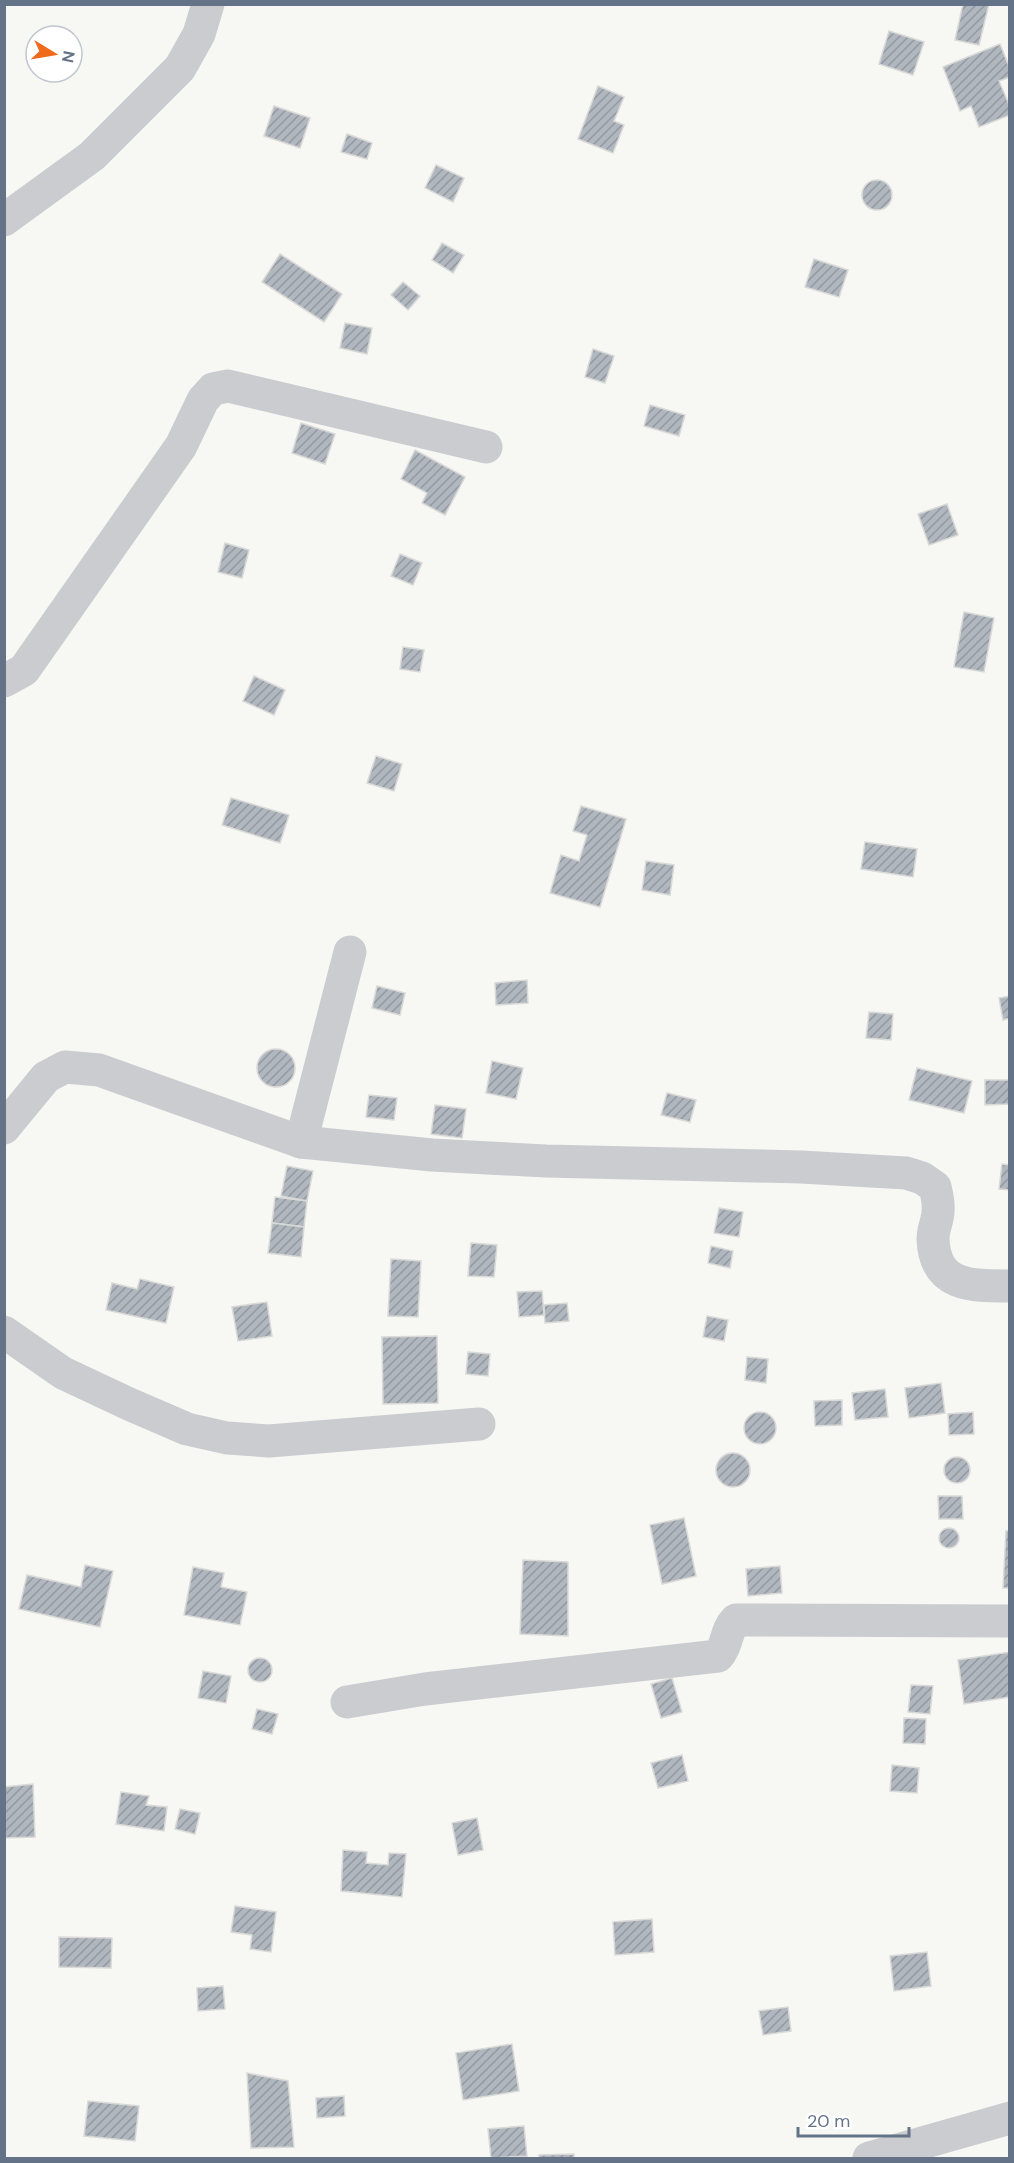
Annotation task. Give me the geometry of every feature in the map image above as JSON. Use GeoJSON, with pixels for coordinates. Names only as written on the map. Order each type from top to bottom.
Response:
{"type":"FeatureCollection","features":[{"type":"Feature","properties":{"kind":"street"},"geometry":{"type":"LineString","coordinates":[[4,220],[92,156],[180,68],[199,34],[208,4]]}},
{"type":"Feature","properties":{"kind":"street"},"geometry":{"type":"LineString","coordinates":[[4,681],[24,670],[181,446],[203,400],[213,389],[228,386],[486,447]]}},
{"type":"Feature","properties":{"kind":"street"},"geometry":{"type":"LineString","coordinates":[[301,1142],[350,952]]}},
{"type":"Feature","properties":{"kind":"street"},"geometry":{"type":"LineString","coordinates":[[4,1128],[46,1077],[65,1067],[99,1070],[301,1142],[454,1156],[546,1161],[801,1167],[906,1173],[922,1178],[935,1187],[939,1209],[933,1237],[936,1258],[942,1270],[950,1278],[977,1286],[1010,1287]]}},
{"type":"Feature","properties":{"kind":"street"},"geometry":{"type":"LineString","coordinates":[[4,1332],[63,1373],[119,1400],[188,1429],[227,1438],[269,1441],[479,1424]]}},
{"type":"Feature","properties":{"kind":"street"},"geometry":{"type":"LineString","coordinates":[[347,1702],[425,1689],[718,1656],[736,1620],[1010,1621]]}},
{"type":"Feature","properties":{"kind":"street"},"geometry":{"type":"LineString","coordinates":[[869,2158],[1010,2118]]}},
{"type":"Feature","properties":{"kind":"building"},"geometry":{"type":"Polygon","coordinates":[[[963,4],[989,4],[979,45],[955,40],[963,4]]]}},
{"type":"Feature","properties":{"kind":"building"},"geometry":{"type":"Polygon","coordinates":[[[889,31],[924,42],[913,75],[879,64],[889,31]]]}},
{"type":"Feature","properties":{"kind":"building"},"geometry":{"type":"Polygon","coordinates":[[[1000,44],[1010,69],[1010,77],[999,81],[1010,107],[1010,115],[979,127],[971,106],[960,111],[943,67],[1000,44]]]}},
{"type":"Feature","properties":{"kind":"building"},"geometry":{"type":"Polygon","coordinates":[[[598,86],[624,97],[614,121],[624,125],[613,153],[578,139],[598,86]]]}},
{"type":"Feature","properties":{"kind":"building"},"geometry":{"type":"Polygon","coordinates":[[[274,106],[310,118],[300,148],[264,136],[274,106]]]}},
{"type":"Feature","properties":{"kind":"building"},"geometry":{"type":"Polygon","coordinates":[[[347,134],[372,143],[367,159],[341,152],[347,134]]]}},
{"type":"Feature","properties":{"kind":"building"},"geometry":{"type":"Polygon","coordinates":[[[436,165],[464,178],[453,202],[425,188],[436,165]]]}},
{"type":"Feature","properties":{"kind":"building"},"geometry":{"type":"Polygon","coordinates":[[[877,180],[888,184],[892,195],[888,206],[877,210],[866,206],[862,195],[866,184],[877,180]]]}},
{"type":"Feature","properties":{"kind":"building"},"geometry":{"type":"Polygon","coordinates":[[[442,243],[464,255],[453,273],[432,260],[442,243]]]}},
{"type":"Feature","properties":{"kind":"building"},"geometry":{"type":"Polygon","coordinates":[[[280,254],[342,294],[324,322],[262,282],[280,254]]]}},
{"type":"Feature","properties":{"kind":"building"},"geometry":{"type":"Polygon","coordinates":[[[814,259],[848,270],[839,297],[805,287],[814,259]]]}},
{"type":"Feature","properties":{"kind":"building"},"geometry":{"type":"Polygon","coordinates":[[[403,282],[420,296],[408,310],[391,295],[403,282]]]}},
{"type":"Feature","properties":{"kind":"building"},"geometry":{"type":"Polygon","coordinates":[[[345,323],[372,328],[367,354],[340,348],[345,323]]]}},
{"type":"Feature","properties":{"kind":"building"},"geometry":{"type":"Polygon","coordinates":[[[593,349],[614,356],[605,383],[585,377],[593,349]]]}},
{"type":"Feature","properties":{"kind":"building"},"geometry":{"type":"Polygon","coordinates":[[[650,405],[685,415],[679,436],[644,426],[650,405]]]}},
{"type":"Feature","properties":{"kind":"building"},"geometry":{"type":"Polygon","coordinates":[[[301,423],[335,434],[325,464],[292,453],[301,423]]]}},
{"type":"Feature","properties":{"kind":"building"},"geometry":{"type":"Polygon","coordinates":[[[415,450],[465,477],[445,515],[422,503],[427,493],[401,479],[415,450]]]}},
{"type":"Feature","properties":{"kind":"building"},"geometry":{"type":"Polygon","coordinates":[[[947,504],[958,535],[929,545],[918,514],[947,504]]]}},
{"type":"Feature","properties":{"kind":"building"},"geometry":{"type":"Polygon","coordinates":[[[225,543],[249,550],[242,578],[218,572],[225,543]]]}},
{"type":"Feature","properties":{"kind":"building"},"geometry":{"type":"Polygon","coordinates":[[[400,554],[422,563],[413,585],[391,576],[400,554]]]}},
{"type":"Feature","properties":{"kind":"building"},"geometry":{"type":"Polygon","coordinates":[[[964,612],[994,618],[984,672],[954,667],[964,612]]]}},
{"type":"Feature","properties":{"kind":"building"},"geometry":{"type":"Polygon","coordinates":[[[403,647],[424,650],[420,672],[400,669],[403,647]]]}},
{"type":"Feature","properties":{"kind":"building"},"geometry":{"type":"Polygon","coordinates":[[[254,676],[285,690],[274,715],[243,701],[254,676]]]}},
{"type":"Feature","properties":{"kind":"building"},"geometry":{"type":"Polygon","coordinates":[[[376,756],[402,764],[394,791],[367,783],[376,756]]]}},
{"type":"Feature","properties":{"kind":"building"},"geometry":{"type":"Polygon","coordinates":[[[231,798],[289,815],[280,843],[222,825],[231,798]]]}},
{"type":"Feature","properties":{"kind":"building"},"geometry":{"type":"Polygon","coordinates":[[[581,806],[626,819],[600,907],[550,893],[561,855],[579,861],[587,835],[573,831],[581,806]]]}},
{"type":"Feature","properties":{"kind":"building"},"geometry":{"type":"Polygon","coordinates":[[[865,842],[917,849],[913,877],[861,869],[865,842]]]}},
{"type":"Feature","properties":{"kind":"building"},"geometry":{"type":"Polygon","coordinates":[[[646,861],[674,865],[670,895],[642,890],[646,861]]]}},
{"type":"Feature","properties":{"kind":"building"},"geometry":{"type":"Polygon","coordinates":[[[527,980],[528,1003],[496,1005],[495,983],[527,980]]]}},
{"type":"Feature","properties":{"kind":"building"},"geometry":{"type":"Polygon","coordinates":[[[377,986],[405,993],[400,1015],[372,1008],[377,986]]]}},
{"type":"Feature","properties":{"kind":"building"},"geometry":{"type":"Polygon","coordinates":[[[1010,996],[1010,1018],[1003,1020],[999,998],[1010,996]]]}},
{"type":"Feature","properties":{"kind":"building"},"geometry":{"type":"Polygon","coordinates":[[[869,1012],[893,1014],[891,1040],[866,1038],[869,1012]]]}},
{"type":"Feature","properties":{"kind":"building"},"geometry":{"type":"Polygon","coordinates":[[[276,1049],[290,1054],[295,1068],[290,1082],[276,1087],[262,1082],[257,1068],[262,1054],[276,1049]]]}},
{"type":"Feature","properties":{"kind":"building"},"geometry":{"type":"Polygon","coordinates":[[[492,1061],[523,1068],[516,1099],[486,1093],[492,1061]]]}},
{"type":"Feature","properties":{"kind":"building"},"geometry":{"type":"Polygon","coordinates":[[[917,1068],[972,1081],[964,1113],[909,1100],[917,1068]]]}},
{"type":"Feature","properties":{"kind":"building"},"geometry":{"type":"Polygon","coordinates":[[[985,1080],[1010,1080],[1010,1104],[985,1105],[985,1080]]]}},
{"type":"Feature","properties":{"kind":"building"},"geometry":{"type":"Polygon","coordinates":[[[667,1093],[696,1100],[690,1122],[661,1115],[667,1093]]]}},
{"type":"Feature","properties":{"kind":"building"},"geometry":{"type":"Polygon","coordinates":[[[369,1095],[397,1098],[394,1120],[366,1117],[369,1095]]]}},
{"type":"Feature","properties":{"kind":"building"},"geometry":{"type":"Polygon","coordinates":[[[435,1105],[466,1109],[462,1138],[431,1134],[435,1105]]]}},
{"type":"Feature","properties":{"kind":"building"},"geometry":{"type":"Polygon","coordinates":[[[1002,1164],[1010,1165],[1010,1190],[999,1189],[1002,1164]]]}},
{"type":"Feature","properties":{"kind":"building"},"geometry":{"type":"Polygon","coordinates":[[[287,1166],[313,1171],[307,1201],[281,1196],[287,1166]]]}},
{"type":"Feature","properties":{"kind":"building"},"geometry":{"type":"Polygon","coordinates":[[[275,1197],[307,1201],[304,1227],[272,1223],[275,1197]]]}},
{"type":"Feature","properties":{"kind":"building"},"geometry":{"type":"Polygon","coordinates":[[[719,1208],[743,1212],[739,1237],[714,1233],[719,1208]]]}},
{"type":"Feature","properties":{"kind":"building"},"geometry":{"type":"Polygon","coordinates":[[[272,1223],[304,1227],[301,1257],[268,1253],[272,1223]]]}},
{"type":"Feature","properties":{"kind":"building"},"geometry":{"type":"Polygon","coordinates":[[[471,1243],[497,1245],[494,1277],[468,1276],[471,1243]]]}},
{"type":"Feature","properties":{"kind":"building"},"geometry":{"type":"Polygon","coordinates":[[[711,1246],[733,1251],[730,1268],[708,1263],[711,1246]]]}},
{"type":"Feature","properties":{"kind":"building"},"geometry":{"type":"Polygon","coordinates":[[[391,1259],[421,1261],[418,1317],[388,1316],[391,1259]]]}},
{"type":"Feature","properties":{"kind":"building"},"geometry":{"type":"Polygon","coordinates":[[[140,1279],[174,1287],[166,1323],[106,1310],[112,1283],[137,1289],[140,1279]]]}},
{"type":"Feature","properties":{"kind":"building"},"geometry":{"type":"Polygon","coordinates":[[[542,1291],[544,1315],[519,1317],[517,1292],[542,1291]]]}},
{"type":"Feature","properties":{"kind":"building"},"geometry":{"type":"Polygon","coordinates":[[[267,1302],[272,1336],[238,1341],[232,1307],[267,1302]]]}},
{"type":"Feature","properties":{"kind":"building"},"geometry":{"type":"Polygon","coordinates":[[[567,1303],[569,1321],[545,1323],[544,1305],[567,1303]]]}},
{"type":"Feature","properties":{"kind":"building"},"geometry":{"type":"Polygon","coordinates":[[[707,1316],[728,1320],[724,1341],[703,1337],[707,1316]]]}},
{"type":"Feature","properties":{"kind":"building"},"geometry":{"type":"Polygon","coordinates":[[[437,1336],[438,1403],[383,1404],[382,1337],[437,1336]]]}},
{"type":"Feature","properties":{"kind":"building"},"geometry":{"type":"Polygon","coordinates":[[[468,1352],[490,1354],[488,1376],[466,1374],[468,1352]]]}},
{"type":"Feature","properties":{"kind":"building"},"geometry":{"type":"Polygon","coordinates":[[[747,1357],[768,1359],[766,1383],[745,1380],[747,1357]]]}},
{"type":"Feature","properties":{"kind":"building"},"geometry":{"type":"Polygon","coordinates":[[[941,1383],[945,1413],[909,1418],[905,1388],[941,1383]]]}},
{"type":"Feature","properties":{"kind":"building"},"geometry":{"type":"Polygon","coordinates":[[[885,1389],[888,1417],[855,1420],[852,1393],[885,1389]]]}},
{"type":"Feature","properties":{"kind":"building"},"geometry":{"type":"Polygon","coordinates":[[[842,1400],[842,1425],[815,1426],[814,1401],[842,1400]]]}},
{"type":"Feature","properties":{"kind":"building"},"geometry":{"type":"Polygon","coordinates":[[[760,1412],[771,1417],[776,1428],[771,1439],[760,1444],[749,1439],[744,1428],[749,1417],[760,1412]]]}},
{"type":"Feature","properties":{"kind":"building"},"geometry":{"type":"Polygon","coordinates":[[[973,1412],[974,1434],[949,1435],[948,1414],[973,1412]]]}},
{"type":"Feature","properties":{"kind":"building"},"geometry":{"type":"Polygon","coordinates":[[[733,1453],[745,1458],[750,1470],[745,1482],[733,1487],[721,1482],[716,1470],[721,1458],[733,1453]]]}},
{"type":"Feature","properties":{"kind":"building"},"geometry":{"type":"Polygon","coordinates":[[[957,1457],[966,1461],[970,1470],[966,1479],[957,1483],[948,1479],[944,1470],[948,1461],[957,1457]]]}},
{"type":"Feature","properties":{"kind":"building"},"geometry":{"type":"Polygon","coordinates":[[[938,1496],[962,1496],[963,1519],[939,1519],[938,1496]]]}},
{"type":"Feature","properties":{"kind":"building"},"geometry":{"type":"Polygon","coordinates":[[[684,1518],[696,1576],[662,1584],[650,1525],[684,1518]]]}},
{"type":"Feature","properties":{"kind":"building"},"geometry":{"type":"Polygon","coordinates":[[[949,1528],[956,1531],[959,1538],[956,1545],[949,1548],[942,1545],[939,1538],[942,1531],[949,1528]]]}},
{"type":"Feature","properties":{"kind":"building"},"geometry":{"type":"Polygon","coordinates":[[[1006,1531],[1010,1531],[1010,1588],[1003,1588],[1006,1531]]]}},
{"type":"Feature","properties":{"kind":"building"},"geometry":{"type":"Polygon","coordinates":[[[523,1560],[568,1562],[568,1636],[520,1634],[523,1560]]]}},
{"type":"Feature","properties":{"kind":"building"},"geometry":{"type":"Polygon","coordinates":[[[85,1565],[113,1571],[100,1627],[19,1609],[27,1575],[81,1587],[85,1565]]]}},
{"type":"Feature","properties":{"kind":"building"},"geometry":{"type":"Polygon","coordinates":[[[780,1566],[782,1593],[748,1596],[746,1569],[780,1566]]]}},
{"type":"Feature","properties":{"kind":"building"},"geometry":{"type":"Polygon","coordinates":[[[193,1567],[224,1573],[221,1587],[247,1592],[240,1625],[184,1615],[193,1567]]]}},
{"type":"Feature","properties":{"kind":"building"},"geometry":{"type":"Polygon","coordinates":[[[1010,1652],[1010,1697],[964,1704],[958,1660],[1010,1652]]]}},
{"type":"Feature","properties":{"kind":"building"},"geometry":{"type":"Polygon","coordinates":[[[260,1658],[265,1659],[271,1665],[271,1675],[265,1681],[260,1682],[255,1681],[249,1675],[248,1670],[249,1665],[255,1659],[260,1658]]]}},
{"type":"Feature","properties":{"kind":"building"},"geometry":{"type":"Polygon","coordinates":[[[203,1671],[231,1676],[226,1703],[198,1698],[203,1671]]]}},
{"type":"Feature","properties":{"kind":"building"},"geometry":{"type":"Polygon","coordinates":[[[672,1678],[682,1712],[661,1718],[651,1684],[672,1678]]]}},
{"type":"Feature","properties":{"kind":"building"},"geometry":{"type":"Polygon","coordinates":[[[911,1685],[933,1686],[930,1714],[908,1712],[911,1685]]]}},
{"type":"Feature","properties":{"kind":"building"},"geometry":{"type":"Polygon","coordinates":[[[257,1709],[278,1714],[272,1734],[252,1729],[257,1709]]]}},
{"type":"Feature","properties":{"kind":"building"},"geometry":{"type":"Polygon","coordinates":[[[904,1718],[926,1719],[925,1744],[903,1743],[904,1718]]]}},
{"type":"Feature","properties":{"kind":"building"},"geometry":{"type":"Polygon","coordinates":[[[682,1755],[688,1781],[658,1788],[651,1763],[682,1755]]]}},
{"type":"Feature","properties":{"kind":"building"},"geometry":{"type":"Polygon","coordinates":[[[892,1765],[919,1768],[917,1793],[890,1791],[892,1765]]]}},
{"type":"Feature","properties":{"kind":"building"},"geometry":{"type":"Polygon","coordinates":[[[33,1784],[35,1837],[4,1838],[4,1787],[33,1784]]]}},
{"type":"Feature","properties":{"kind":"building"},"geometry":{"type":"Polygon","coordinates":[[[121,1792],[149,1796],[146,1805],[167,1807],[164,1831],[116,1824],[121,1792]]]}},
{"type":"Feature","properties":{"kind":"building"},"geometry":{"type":"Polygon","coordinates":[[[180,1809],[200,1813],[195,1834],[175,1829],[180,1809]]]}},
{"type":"Feature","properties":{"kind":"building"},"geometry":{"type":"Polygon","coordinates":[[[477,1818],[483,1850],[458,1855],[452,1823],[477,1818]]]}},
{"type":"Feature","properties":{"kind":"building"},"geometry":{"type":"Polygon","coordinates":[[[343,1850],[367,1852],[366,1863],[388,1865],[389,1853],[406,1854],[402,1897],[341,1891],[343,1850]]]}},
{"type":"Feature","properties":{"kind":"building"},"geometry":{"type":"Polygon","coordinates":[[[235,1906],[276,1912],[271,1952],[250,1949],[252,1935],[231,1932],[235,1906]]]}},
{"type":"Feature","properties":{"kind":"building"},"geometry":{"type":"Polygon","coordinates":[[[652,1919],[654,1952],[615,1955],[613,1922],[652,1919]]]}},
{"type":"Feature","properties":{"kind":"building"},"geometry":{"type":"Polygon","coordinates":[[[59,1937],[112,1938],[111,1968],[59,1967],[59,1937]]]}},
{"type":"Feature","properties":{"kind":"building"},"geometry":{"type":"Polygon","coordinates":[[[927,1952],[931,1986],[894,1991],[890,1956],[927,1952]]]}},
{"type":"Feature","properties":{"kind":"building"},"geometry":{"type":"Polygon","coordinates":[[[223,1986],[225,2009],[198,2011],[197,1988],[223,1986]]]}},
{"type":"Feature","properties":{"kind":"building"},"geometry":{"type":"Polygon","coordinates":[[[788,2007],[791,2031],[763,2035],[759,2011],[788,2007]]]}},
{"type":"Feature","properties":{"kind":"building"},"geometry":{"type":"Polygon","coordinates":[[[512,2044],[519,2091],[463,2100],[456,2053],[512,2044]]]}},
{"type":"Feature","properties":{"kind":"building"},"geometry":{"type":"Polygon","coordinates":[[[247,2073],[288,2081],[294,2147],[251,2148],[247,2073]]]}},
{"type":"Feature","properties":{"kind":"building"},"geometry":{"type":"Polygon","coordinates":[[[344,2096],[345,2116],[317,2118],[316,2098],[344,2096]]]}},
{"type":"Feature","properties":{"kind":"building"},"geometry":{"type":"Polygon","coordinates":[[[88,2101],[139,2106],[135,2141],[84,2136],[88,2101]]]}},
{"type":"Feature","properties":{"kind":"building"},"geometry":{"type":"Polygon","coordinates":[[[524,2126],[527,2156],[491,2158],[488,2129],[524,2126]]]}},
{"type":"Feature","properties":{"kind":"building"},"geometry":{"type":"Polygon","coordinates":[[[574,2154],[574,2158],[539,2158],[539,2155],[574,2154]]]}}]}
